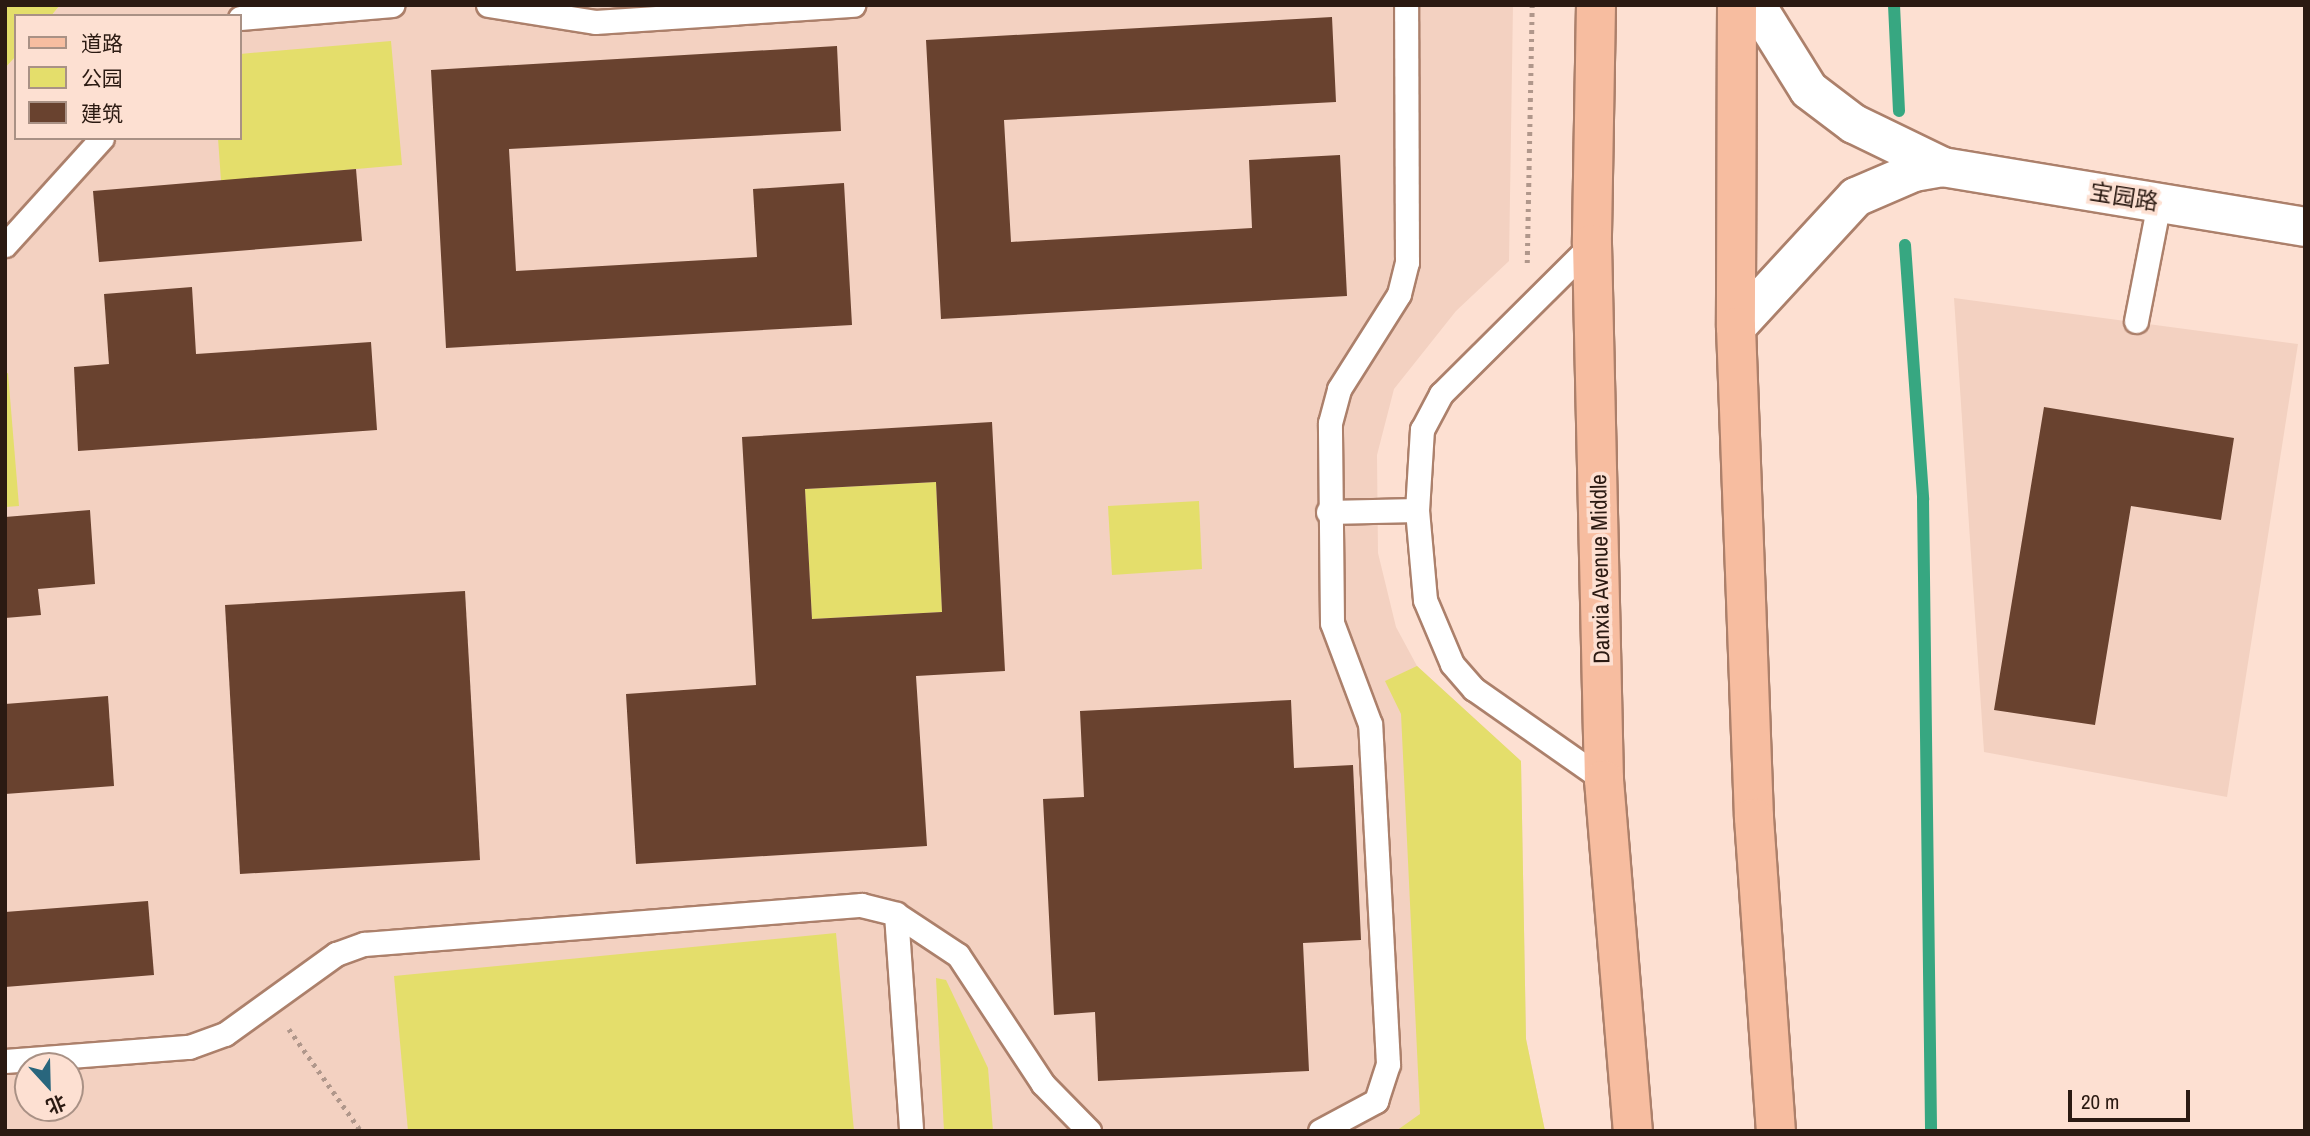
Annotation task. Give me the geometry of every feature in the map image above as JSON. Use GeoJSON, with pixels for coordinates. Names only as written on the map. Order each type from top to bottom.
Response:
{"type":"FeatureCollection","features":[{"type":"Feature","properties":{"kind":"main road","name":"Danxia Avenue Middle"},"geometry":{"type":"LineString","coordinates":[[1596,5],[1592,244],[1604,780],[1633,1131]]}},
{"type":"Feature","properties":{"kind":"main road"},"geometry":{"type":"LineString","coordinates":[[1737,5],[1736,327],[1755,818],[1776,1131]]}},
{"type":"Feature","properties":{"kind":"street","name":"宝园路"},"geometry":{"type":"LineString","coordinates":[[1756,5],[1809,90],[1863,128],[1942,167],[2305,227]]}},
{"type":"Feature","properties":{"kind":"street","name":"宝园路"},"geometry":{"type":"LineString","coordinates":[[1736,327],[1856,197],[1914,172],[1942,167]]}},
{"type":"Feature","properties":{"kind":"lane"},"geometry":{"type":"LineString","coordinates":[[242,18],[392,5]]}},
{"type":"Feature","properties":{"kind":"lane"},"geometry":{"type":"LineString","coordinates":[[488,5],[595,22],[853,5]]}},
{"type":"Feature","properties":{"kind":"lane"},"geometry":{"type":"LineString","coordinates":[[1320,1131],[1376,1101],[1388,1064],[1370,724],[1332,623],[1328,512],[1330,423],[1339,389],[1399,293],[1406,262],[1406,5]]}},
{"type":"Feature","properties":{"kind":"lane"},"geometry":{"type":"LineString","coordinates":[[5,245],[100,140]]}},
{"type":"Feature","properties":{"kind":"lane"},"geometry":{"type":"LineString","coordinates":[[2136,321],[2160,203]]}},
{"type":"Feature","properties":{"kind":"lane"},"geometry":{"type":"LineString","coordinates":[[1592,244],[1463,366],[1422,429],[1418,510],[1425,600],[1452,664],[1474,689],[1604,780]]}},
{"type":"Feature","properties":{"kind":"lane"},"geometry":{"type":"LineString","coordinates":[[1328,512],[1418,510]]}},
{"type":"Feature","properties":{"kind":"lane"},"geometry":{"type":"LineString","coordinates":[[5,1061],[189,1046],[225,1034],[336,954],[364,944],[814,904],[861,905],[896,914],[958,955],[1043,1084],[1089,1131]]}},
{"type":"Feature","properties":{"kind":"lane"},"geometry":{"type":"LineString","coordinates":[[896,914],[911,1131]]}},
{"type":"Feature","properties":{"kind":"path"},"geometry":{"type":"LineString","coordinates":[[1527,304],[1532,5]]}},
{"type":"Feature","properties":{"kind":"path"},"geometry":{"type":"LineString","coordinates":[[270,1002],[361,1131]]}},
{"type":"Feature","properties":{"kind":"shaded area"},"geometry":{"type":"Polygon","coordinates":[[[60,5],[1513,5],[1509,261],[1456,311],[1394,389],[1377,455],[1378,553],[1396,627],[1417,666],[1521,761],[1526,1039],[1545,1131],[5,1131],[5,68],[14,58],[14,140],[242,140],[242,14],[53,14],[60,5]]]}},
{"type":"Feature","properties":{"kind":"shaded area"},"geometry":{"type":"Polygon","coordinates":[[[1954,298],[2298,344],[2227,797],[1984,752],[1954,298]]]}},
{"type":"Feature","properties":{"kind":"green space"},"geometry":{"type":"Polygon","coordinates":[[[5,5],[60,5],[53,14],[14,14],[14,58],[5,68],[5,5]]]}},
{"type":"Feature","properties":{"kind":"green space"},"geometry":{"type":"Polygon","coordinates":[[[391,41],[402,165],[221,181],[218,140],[242,140],[242,54],[391,41]]]}},
{"type":"Feature","properties":{"kind":"green space"},"geometry":{"type":"Polygon","coordinates":[[[8,373],[19,506],[5,507],[5,374],[8,373]]]}},
{"type":"Feature","properties":{"kind":"green space"},"geometry":{"type":"Polygon","coordinates":[[[936,482],[942,612],[812,619],[805,489],[936,482]]]}},
{"type":"Feature","properties":{"kind":"green space"},"geometry":{"type":"Polygon","coordinates":[[[1199,501],[1202,569],[1112,575],[1108,506],[1199,501]]]}},
{"type":"Feature","properties":{"kind":"green space"},"geometry":{"type":"Polygon","coordinates":[[[1417,666],[1521,761],[1526,1039],[1545,1131],[1396,1131],[1420,1114],[1401,714],[1385,681],[1417,666]]]}},
{"type":"Feature","properties":{"kind":"green space"},"geometry":{"type":"Polygon","coordinates":[[[836,933],[854,1131],[408,1131],[394,976],[836,933]]]}},
{"type":"Feature","properties":{"kind":"green space"},"geometry":{"type":"Polygon","coordinates":[[[936,978],[946,980],[988,1068],[993,1131],[944,1131],[936,978]]]}},
{"type":"Feature","properties":{"kind":"building"},"geometry":{"type":"Polygon","coordinates":[[[1332,17],[1336,102],[1004,120],[1011,242],[1252,228],[1249,160],[1340,155],[1347,296],[941,319],[926,40],[1332,17]]]}},
{"type":"Feature","properties":{"kind":"building"},"geometry":{"type":"Polygon","coordinates":[[[837,46],[841,131],[509,149],[516,271],[757,257],[753,189],[844,183],[852,325],[446,348],[431,70],[837,46]]]}},
{"type":"Feature","properties":{"kind":"building"},"geometry":{"type":"Polygon","coordinates":[[[356,169],[362,241],[99,262],[93,191],[356,169]]]}},
{"type":"Feature","properties":{"kind":"building"},"geometry":{"type":"Polygon","coordinates":[[[192,287],[196,354],[371,342],[377,430],[78,451],[74,367],[109,364],[104,294],[192,287]]]}},
{"type":"Feature","properties":{"kind":"building"},"geometry":{"type":"Polygon","coordinates":[[[2044,407],[2234,438],[2221,520],[2131,506],[2095,725],[1994,710],[2044,407]]]}},
{"type":"Feature","properties":{"kind":"building"},"geometry":{"type":"Polygon","coordinates":[[[992,422],[1005,671],[916,676],[927,846],[636,864],[626,694],[756,685],[742,437],[992,422]],[[936,482],[805,489],[812,619],[942,612],[936,482]]]}},
{"type":"Feature","properties":{"kind":"building"},"geometry":{"type":"Polygon","coordinates":[[[90,510],[95,584],[38,589],[41,615],[5,618],[5,517],[90,510]]]}},
{"type":"Feature","properties":{"kind":"building"},"geometry":{"type":"Polygon","coordinates":[[[465,591],[480,860],[240,874],[225,605],[465,591]]]}},
{"type":"Feature","properties":{"kind":"building"},"geometry":{"type":"Polygon","coordinates":[[[108,696],[114,786],[5,794],[5,704],[108,696]]]}},
{"type":"Feature","properties":{"kind":"building"},"geometry":{"type":"Polygon","coordinates":[[[1291,700],[1294,768],[1353,765],[1361,940],[1303,943],[1309,1071],[1098,1081],[1095,1012],[1054,1015],[1043,799],[1084,797],[1080,711],[1291,700]]]}},
{"type":"Feature","properties":{"kind":"building"},"geometry":{"type":"Polygon","coordinates":[[[148,901],[154,975],[5,987],[5,912],[148,901]]]}},
{"type":"Feature","properties":{"kind":"waterway"},"geometry":{"type":"LineString","coordinates":[[1894,5],[1899,111]]}},
{"type":"Feature","properties":{"kind":"waterway"},"geometry":{"type":"LineString","coordinates":[[1905,245],[1923,499],[1931,1131]]}}]}
